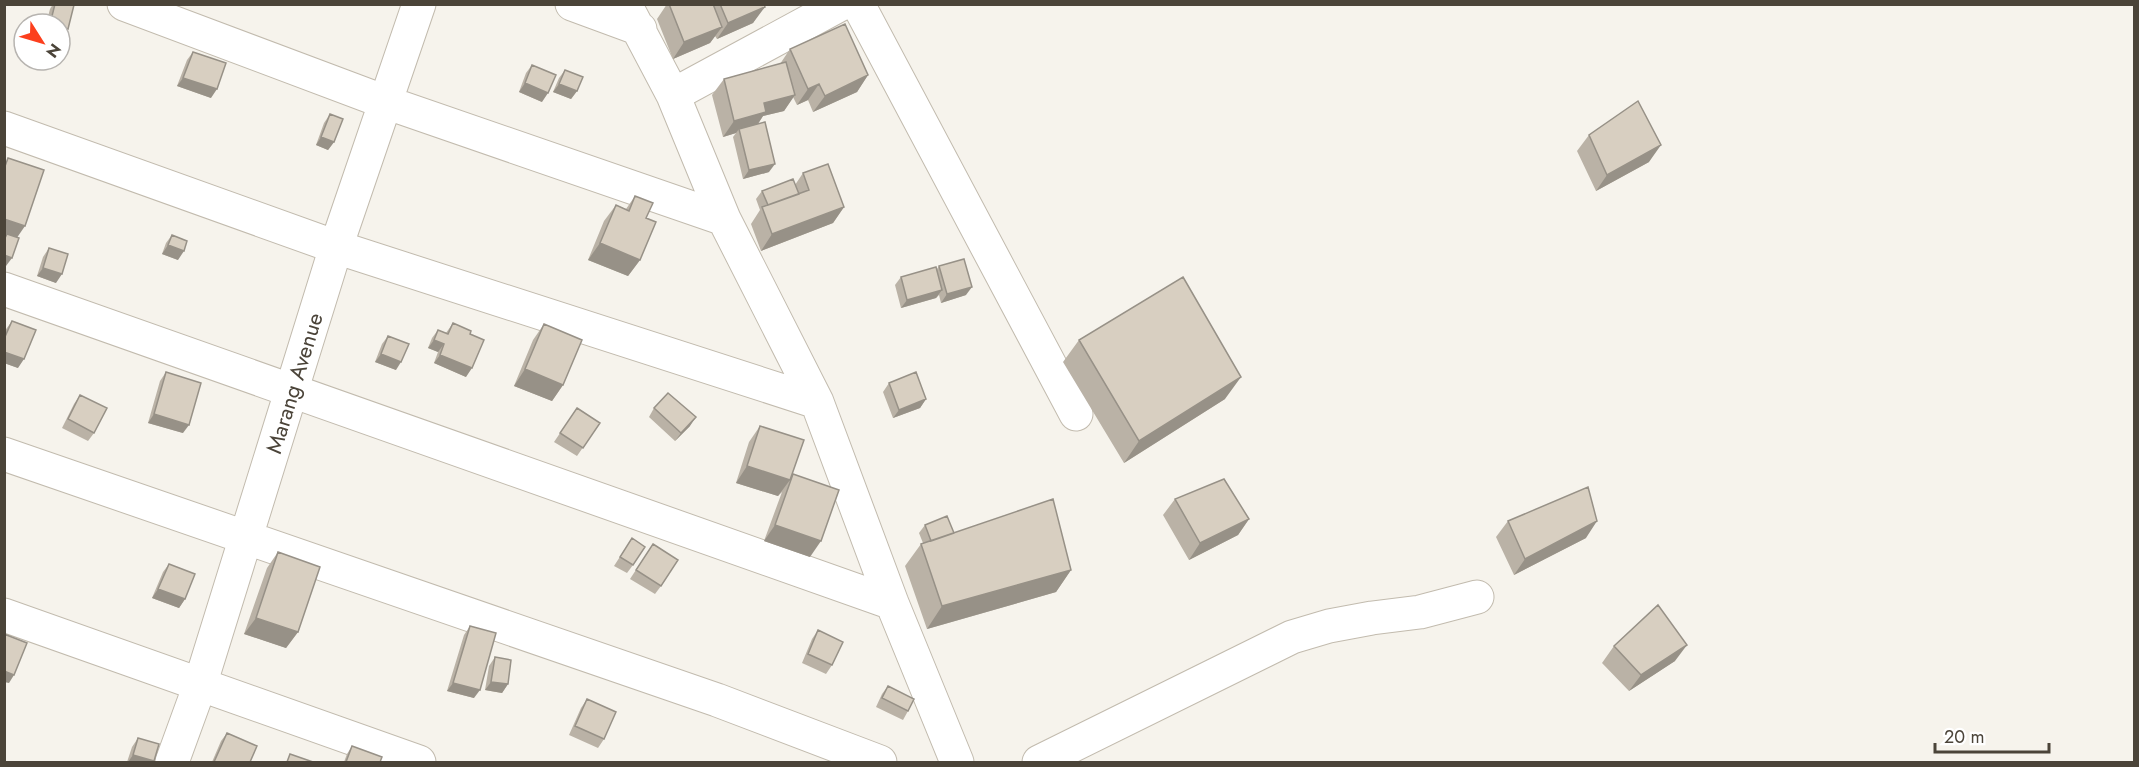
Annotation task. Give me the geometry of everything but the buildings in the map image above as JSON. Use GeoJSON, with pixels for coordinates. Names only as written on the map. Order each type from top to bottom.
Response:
{"type":"FeatureCollection","features":[{"type":"Feature","properties":{"kind":"street"},"geometry":{"type":"LineString","coordinates":[[124,4],[385,102],[724,219]]}},
{"type":"Feature","properties":{"kind":"street","name":"Marang Avenue"},"geometry":{"type":"LineString","coordinates":[[172,762],[200,685],[336,247],[419,4]]}},
{"type":"Feature","properties":{"kind":"street"},"geometry":{"type":"LineString","coordinates":[[572,4],[632,17],[673,95],[724,219],[817,402],[892,603],[957,762]]}},
{"type":"Feature","properties":{"kind":"street"},"geometry":{"type":"LineString","coordinates":[[673,95],[842,4]]}},
{"type":"Feature","properties":{"kind":"street"},"geometry":{"type":"LineString","coordinates":[[858,4],[1076,414]]}},
{"type":"Feature","properties":{"kind":"street"},"geometry":{"type":"LineString","coordinates":[[4,128],[336,247],[817,402]]}},
{"type":"Feature","properties":{"kind":"street"},"geometry":{"type":"LineString","coordinates":[[4,289],[892,603]]}},
{"type":"Feature","properties":{"kind":"street"},"geometry":{"type":"LineString","coordinates":[[4,454],[717,700],[880,762]]}},
{"type":"Feature","properties":{"kind":"street"},"geometry":{"type":"LineString","coordinates":[[1040,762],[1292,637],[1329,626],[1420,612],[1477,597]]}},
{"type":"Feature","properties":{"kind":"street"},"geometry":{"type":"LineString","coordinates":[[4,615],[418,762]]}}]}
